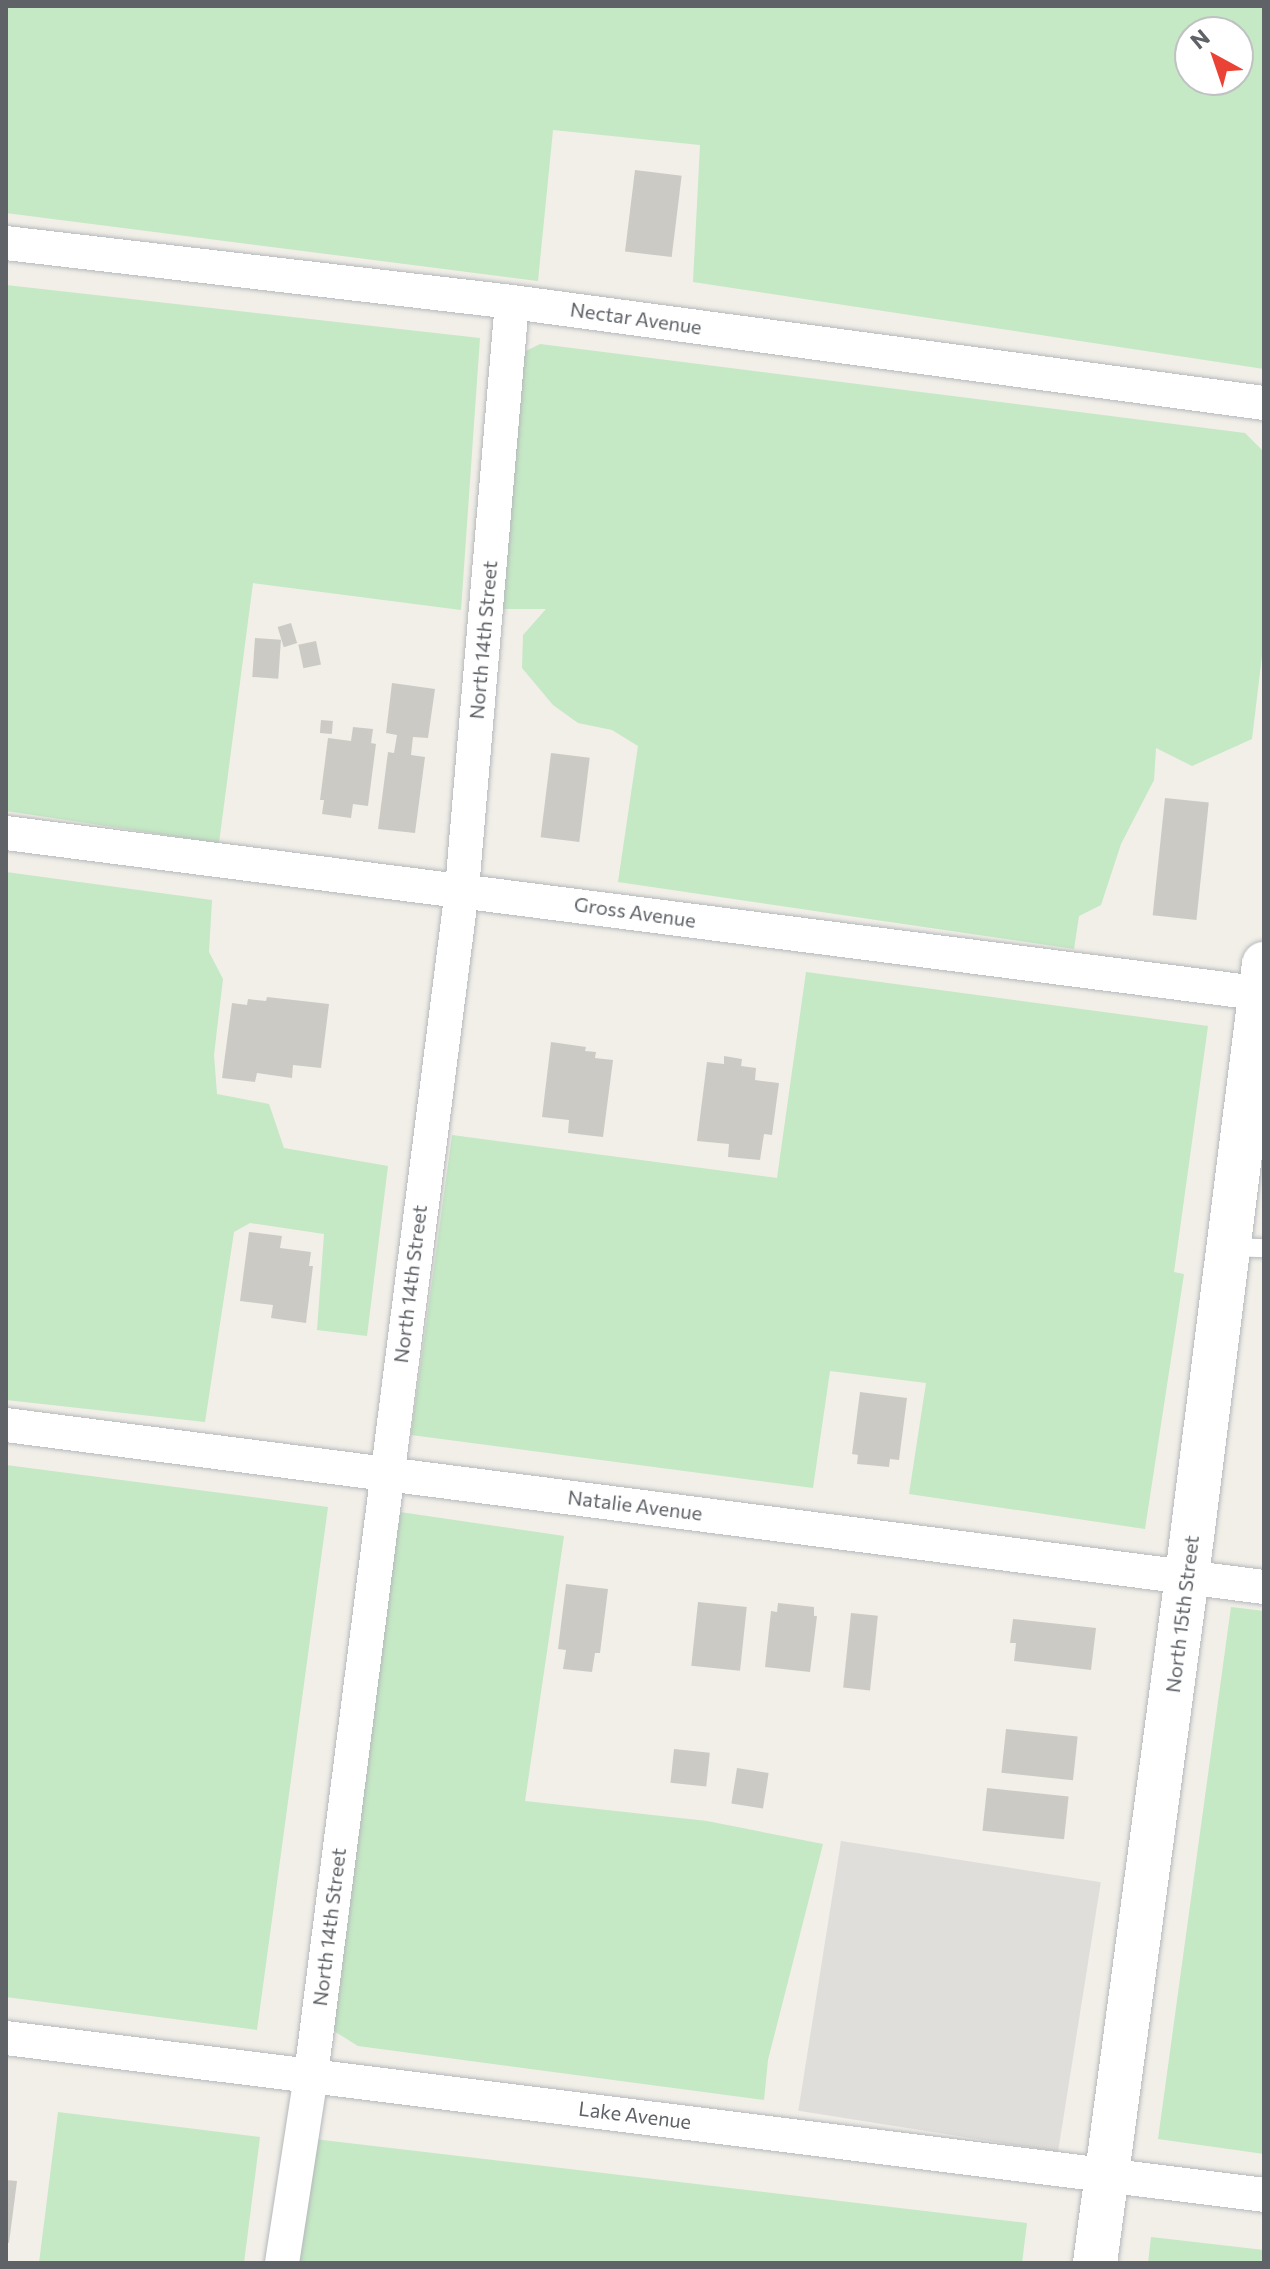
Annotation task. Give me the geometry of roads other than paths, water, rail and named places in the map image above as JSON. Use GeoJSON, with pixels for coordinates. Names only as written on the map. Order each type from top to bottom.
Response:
{"type":"FeatureCollection","features":[{"type":"Feature","properties":{"kind":"street","name":"Nectar Avenue"},"geometry":{"type":"LineString","coordinates":[[6,243],[512,302],[1264,403]]}},
{"type":"Feature","properties":{"kind":"street","name":"North 14th Street"},"geometry":{"type":"LineString","coordinates":[[282,2263],[311,2075],[462,889],[512,302]]}},
{"type":"Feature","properties":{"kind":"street","name":"Gross Avenue"},"geometry":{"type":"LineString","coordinates":[[6,833],[1263,984]]}},
{"type":"Feature","properties":{"kind":"street","name":"North 15th Street"},"geometry":{"type":"LineString","coordinates":[[1095,2263],[1187,1576],[1246,1248],[1263,984]]}},
{"type":"Feature","properties":{"kind":"street","name":"Natalie Avenue"},"geometry":{"type":"LineString","coordinates":[[6,1425],[1264,1587]]}},
{"type":"Feature","properties":{"kind":"street","name":"Lake Avenue"},"geometry":{"type":"LineString","coordinates":[[6,2038],[1108,2173],[1264,2195]]}}]}
